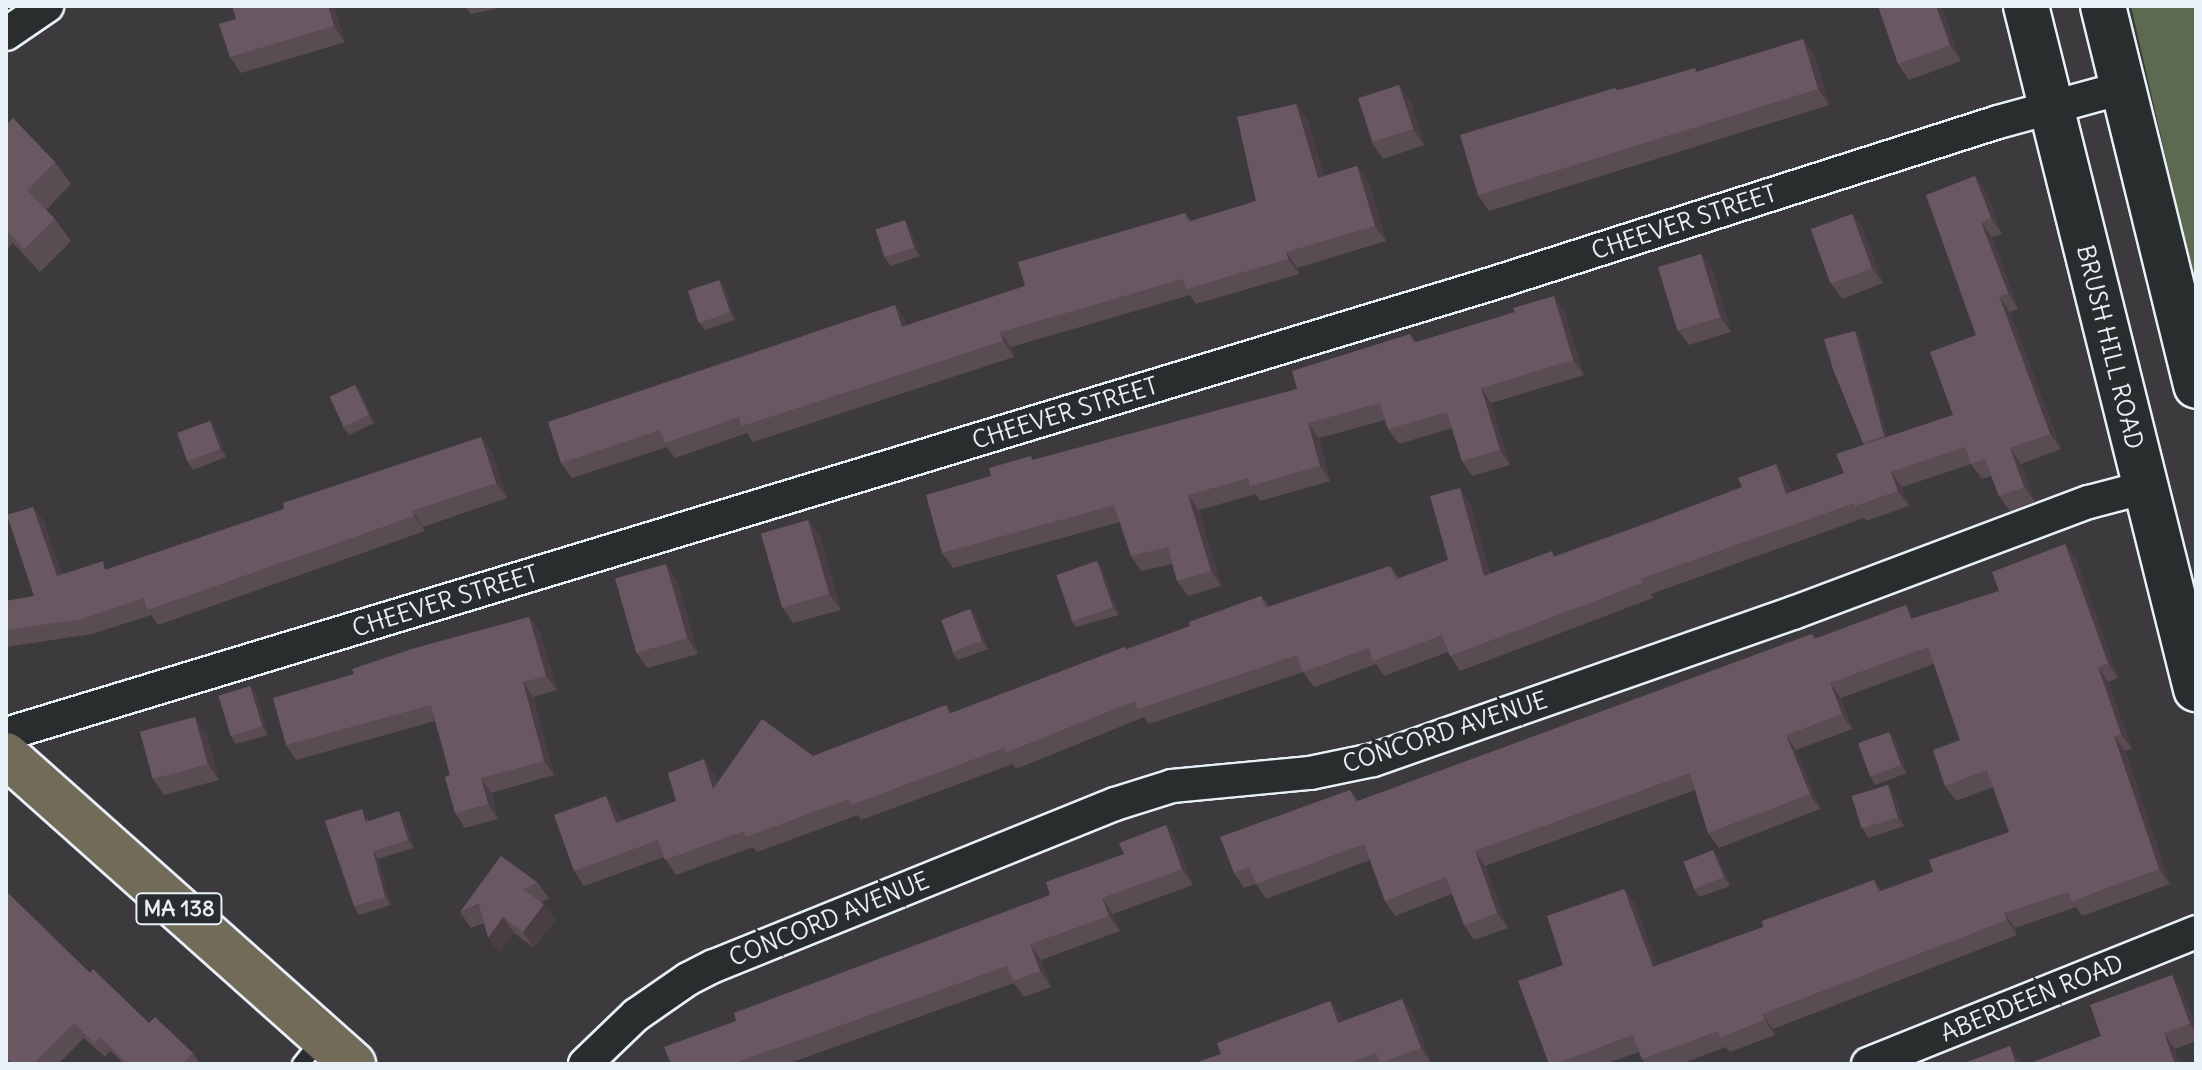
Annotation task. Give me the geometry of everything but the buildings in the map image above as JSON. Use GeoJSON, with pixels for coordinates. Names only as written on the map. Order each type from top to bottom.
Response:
{"type":"FeatureCollection","features":[{"type":"Feature","properties":{"kind":"highway","name":"MA 138"},"geometry":{"type":"LineString","coordinates":[[6,755],[325,1055]]}},
{"type":"Feature","properties":{"kind":"main road","name":"BRUSH HILL ROAD"},"geometry":{"type":"LineString","coordinates":[[2026,6],[2196,689]]}},
{"type":"Feature","properties":{"kind":"main road"},"geometry":{"type":"LineString","coordinates":[[2103,6],[2196,386]]}},
{"type":"Feature","properties":{"kind":"street"},"geometry":{"type":"LineString","coordinates":[[6,34],[47,6]]}},
{"type":"Feature","properties":{"kind":"street","name":"CHEEVER STREET"},"geometry":{"type":"LineString","coordinates":[[6,734],[1491,284],[2049,108],[2122,88]]}},
{"type":"Feature","properties":{"kind":"street","name":"CONCORD AVENUE"},"geometry":{"type":"LineString","coordinates":[[585,1064],[636,1015],[701,972],[1115,804],[1172,786],[1310,773],[1373,760],[1793,613],[2089,502],[2146,487]]}},
{"type":"Feature","properties":{"kind":"street","name":"ABERDEEN ROAD"},"geometry":{"type":"LineString","coordinates":[[1868,1064],[2196,932]]}},
{"type":"Feature","properties":{"kind":"green space"},"geometry":{"type":"Polygon","coordinates":[[[2131,6],[2196,6],[2196,282],[2176,202],[2131,6]]]}}]}
